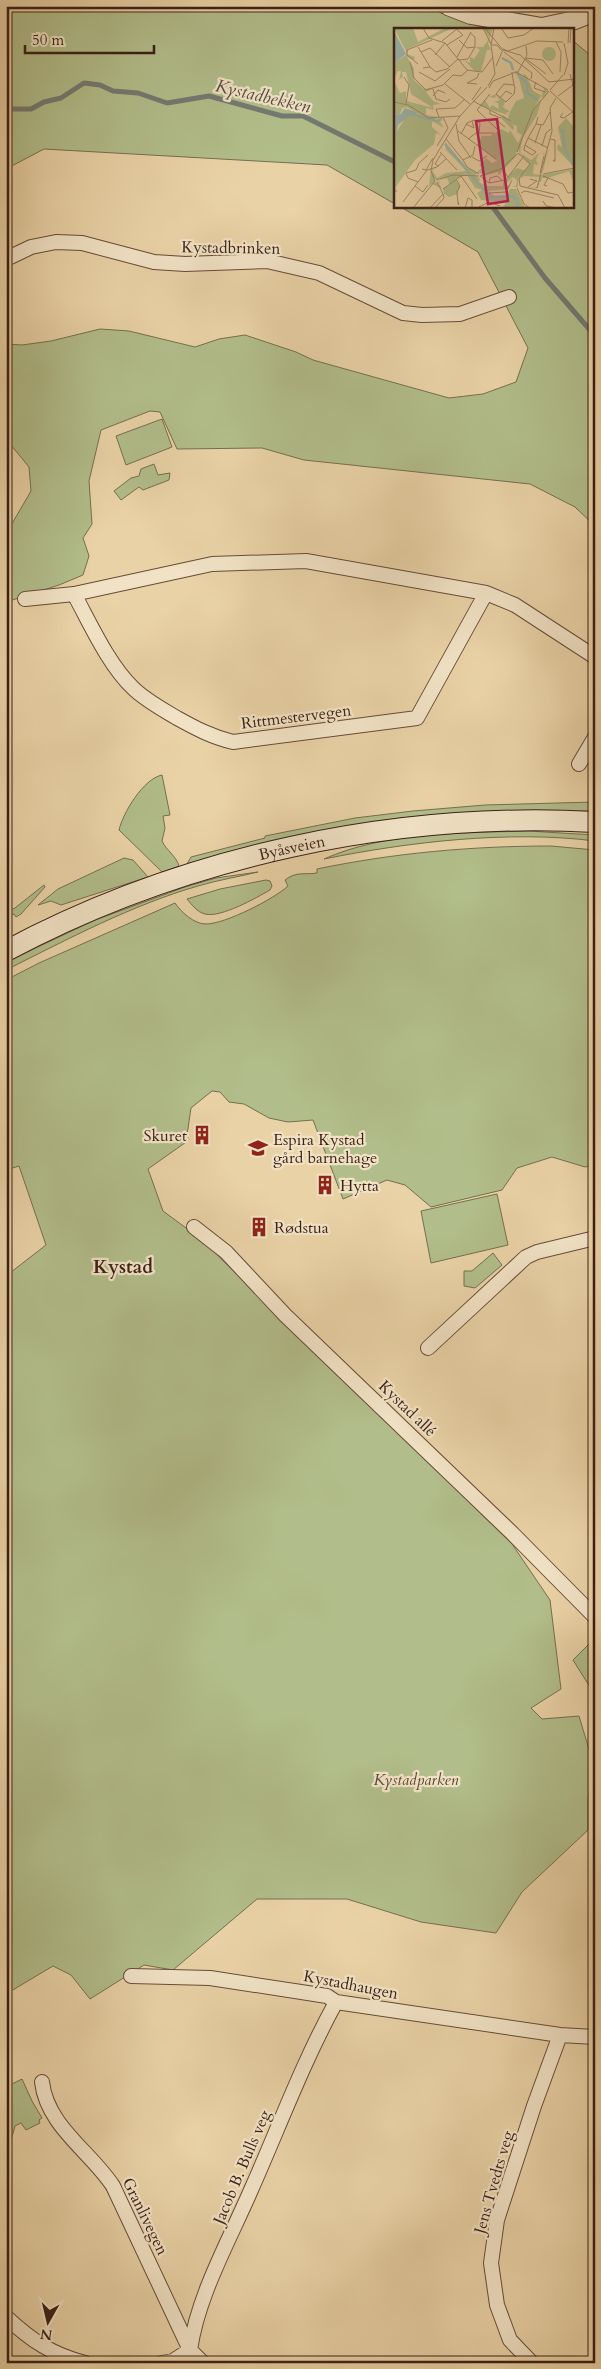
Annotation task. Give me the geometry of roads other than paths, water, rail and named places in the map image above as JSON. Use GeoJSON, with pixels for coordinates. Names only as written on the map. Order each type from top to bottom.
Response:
{"type":"FeatureCollection","features":[{"type":"Feature","properties":{"kind":"main road","name":"Byåsveien"},"geometry":{"type":"LineString","coordinates":[[6,951],[70,920],[146,889],[284,849],[328,840],[427,826],[521,821],[595,822]]}},
{"type":"Feature","properties":{"kind":"street"},"geometry":{"type":"LineString","coordinates":[[448,6],[471,15],[542,27],[575,20],[595,12]]}},
{"type":"Feature","properties":{"kind":"street","name":"Kystadbrinken"},"geometry":{"type":"LineString","coordinates":[[6,259],[32,247],[56,242],[82,243],[154,262],[185,264],[267,261],[318,273],[402,313],[422,315],[460,314],[509,298]]}},
{"type":"Feature","properties":{"kind":"street"},"geometry":{"type":"LineString","coordinates":[[25,599],[74,594],[212,564],[306,561],[486,593],[515,606],[595,657]]}},
{"type":"Feature","properties":{"kind":"street","name":"Rittmestervegen"},"geometry":{"type":"LineString","coordinates":[[74,594],[112,660],[132,687],[143,697],[196,729],[233,742],[417,718],[486,593]]}},
{"type":"Feature","properties":{"kind":"street"},"geometry":{"type":"LineString","coordinates":[[579,764],[595,737]]}},
{"type":"Feature","properties":{"kind":"street","name":"Kystad allé"},"geometry":{"type":"LineString","coordinates":[[194,1227],[226,1252],[285,1315],[513,1534],[595,1616]]}},
{"type":"Feature","properties":{"kind":"street"},"geometry":{"type":"LineString","coordinates":[[428,1348],[526,1257],[536,1252],[595,1238]]}},
{"type":"Feature","properties":{"kind":"street","name":"Kystadhaugen"},"geometry":{"type":"LineString","coordinates":[[131,1976],[210,1978],[327,1996],[336,2002],[560,2035],[595,2037]]}},
{"type":"Feature","properties":{"kind":"street","name":"Jacob B. Bulls veg"},"geometry":{"type":"LineString","coordinates":[[190,2350],[193,2326],[215,2272],[290,2097],[336,2002]]}},
{"type":"Feature","properties":{"kind":"street","name":"Jens Tvedts veg"},"geometry":{"type":"LineString","coordinates":[[532,2363],[510,2340],[497,2305],[491,2263],[500,2212],[534,2106],[560,2035]]}},
{"type":"Feature","properties":{"kind":"street","name":"Granlivegen"},"geometry":{"type":"LineString","coordinates":[[42,2082],[44,2093],[54,2118],[104,2172],[113,2186],[190,2350],[203,2363]]}},
{"type":"Feature","properties":{"kind":"street"},"geometry":{"type":"LineString","coordinates":[[6,2317],[29,2339],[65,2358],[85,2363]]}},
{"type":"Feature","properties":{"kind":"street"},"geometry":{"type":"LineString","coordinates":[[162,2363],[173,2361],[190,2350]]}},
{"type":"Feature","properties":{"kind":"waterway","name":"Kystadbekken"},"geometry":{"type":"LineString","coordinates":[[6,109],[31,109],[44,102],[61,98],[84,83],[100,85],[113,91],[138,93],[167,103],[209,96],[282,116],[303,116],[394,162]]}},
{"type":"Feature","properties":{"kind":"waterway","name":"Kystadbekken"},"geometry":{"type":"LineString","coordinates":[[493,208],[545,278],[590,330],[595,344]]}},
{"type":"Feature","properties":{"kind":"place","name":"Skuret"},"geometry":{"type":"Point","coordinates":[202,1135]}},
{"type":"Feature","properties":{"kind":"place","name":"Espira Kystad gård barnehage"},"geometry":{"type":"Point","coordinates":[258,1148]}},
{"type":"Feature","properties":{"kind":"place","name":"Hytta"},"geometry":{"type":"Point","coordinates":[325,1185]}},
{"type":"Feature","properties":{"kind":"place","name":"Rødstua"},"geometry":{"type":"Point","coordinates":[259,1227]}},
{"type":"Feature","properties":{"kind":"district","name":"Kystad"},"geometry":{"type":"Point","coordinates":[123,1266]}},
{"type":"Feature","properties":{"kind":"park label","name":"Kystadparken"},"geometry":{"type":"Point","coordinates":[416,1779]}}]}
